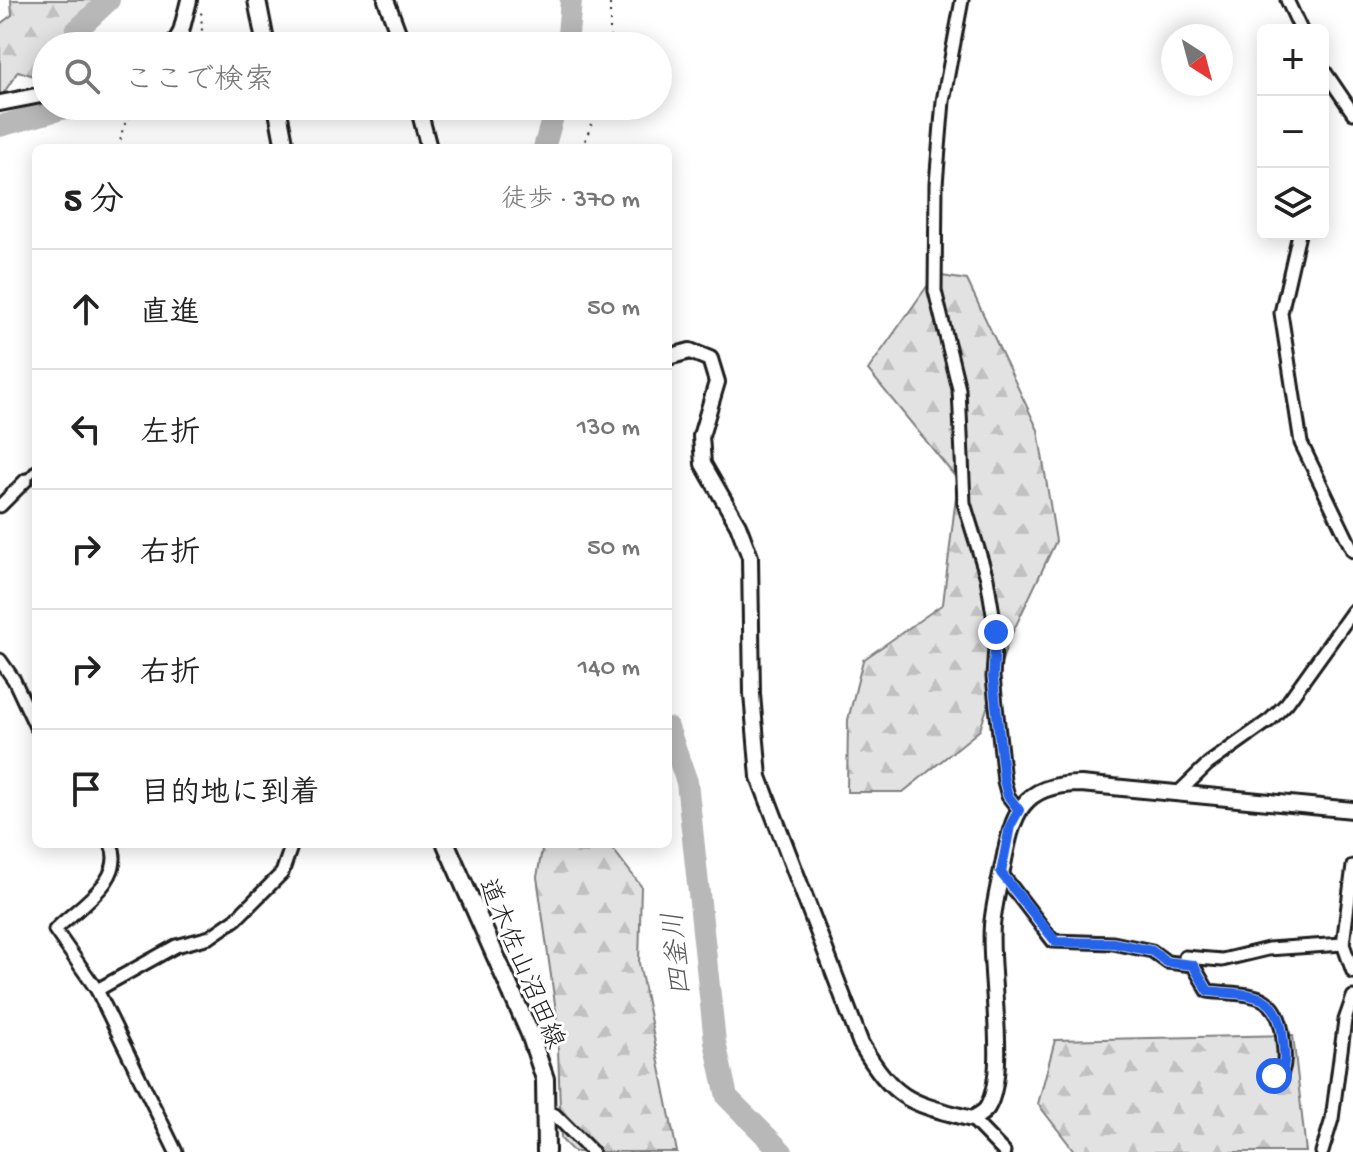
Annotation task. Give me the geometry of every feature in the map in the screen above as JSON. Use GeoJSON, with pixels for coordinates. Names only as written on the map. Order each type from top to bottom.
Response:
{"type":"FeatureCollection","features":[{"type":"Feature","properties":{"kind":"main road"},"geometry":{"type":"LineString","coordinates":[[257,0],[263,32]]}},
{"type":"Feature","properties":{"kind":"main road"},"geometry":{"type":"LineString","coordinates":[[280,120],[284,144]]}},
{"type":"Feature","properties":{"kind":"main road","name":"道木佐山沼田線"},"geometry":{"type":"LineString","coordinates":[[448,848],[530,1034],[545,1079],[546,1152]]}},
{"type":"Feature","properties":{"kind":"street"},"geometry":{"type":"LineString","coordinates":[[386,0],[398,32]]}},
{"type":"Feature","properties":{"kind":"street"},"geometry":{"type":"LineString","coordinates":[[962,0],[943,101],[936,184],[935,291],[959,389],[964,503],[987,578],[996,632],[993,677],[1004,781],[1008,796],[1019,810]]}},
{"type":"Feature","properties":{"kind":"street"},"geometry":{"type":"LineString","coordinates":[[181,32],[195,2]]}},
{"type":"Feature","properties":{"kind":"street"},"geometry":{"type":"LineString","coordinates":[[1290,2],[1299,24]]}},
{"type":"Feature","properties":{"kind":"street"},"geometry":{"type":"LineString","coordinates":[[1329,78],[1353,113]]}},
{"type":"Feature","properties":{"kind":"street"},"geometry":{"type":"LineString","coordinates":[[0,103],[32,97]]}},
{"type":"Feature","properties":{"kind":"street"},"geometry":{"type":"LineString","coordinates":[[422,120],[428,144]]}},
{"type":"Feature","properties":{"kind":"street"},"geometry":{"type":"LineString","coordinates":[[1298,240],[1281,313],[1301,443],[1353,551]]}},
{"type":"Feature","properties":{"kind":"street"},"geometry":{"type":"LineString","coordinates":[[672,356],[690,351],[710,359],[717,382],[701,436],[703,464],[738,525],[750,557],[752,694],[759,777],[861,1044],[879,1075],[902,1098],[972,1119],[1004,1152]]}},
{"type":"Feature","properties":{"kind":"street"},"geometry":{"type":"LineString","coordinates":[[0,506],[26,480]]}},
{"type":"Feature","properties":{"kind":"street"},"geometry":{"type":"LineString","coordinates":[[1177,794],[1208,764],[1270,720],[1287,703],[1353,611]]}},
{"type":"Feature","properties":{"kind":"street"},"geometry":{"type":"LineString","coordinates":[[0,660],[14,680],[32,718]]}},
{"type":"Feature","properties":{"kind":"street"},"geometry":{"type":"LineString","coordinates":[[972,1119],[986,1111],[994,1090],[992,926],[1010,826],[1025,799],[1060,784],[1353,810]]}},
{"type":"Feature","properties":{"kind":"street"},"geometry":{"type":"LineString","coordinates":[[112,848],[116,858],[113,872],[55,930],[97,990],[176,1152]]}},
{"type":"Feature","properties":{"kind":"street"},"geometry":{"type":"LineString","coordinates":[[97,990],[176,946],[210,937],[236,919],[282,873],[291,848]]}},
{"type":"Feature","properties":{"kind":"street"},"geometry":{"type":"LineString","coordinates":[[1353,866],[1343,944],[1353,972]]}},
{"type":"Feature","properties":{"kind":"street"},"geometry":{"type":"LineString","coordinates":[[1001,873],[1053,941],[1113,943],[1156,953],[1222,960],[1268,949],[1343,944]]}},
{"type":"Feature","properties":{"kind":"street"},"geometry":{"type":"LineString","coordinates":[[1156,953],[1167,962],[1193,965],[1208,991],[1254,996],[1272,1005],[1282,1026],[1285,1063],[1282,1072],[1274,1076]]}},
{"type":"Feature","properties":{"kind":"street"},"geometry":{"type":"LineString","coordinates":[[1322,1152],[1332,1119],[1345,1020],[1353,997]]}},
{"type":"Feature","properties":{"kind":"street"},"geometry":{"type":"LineString","coordinates":[[547,1111],[566,1124],[592,1152]]}},
{"type":"Feature","properties":{"kind":"lane"},"geometry":{"type":"LineString","coordinates":[[26,480],[32,473]]}},
{"type":"Feature","properties":{"kind":"path"},"geometry":{"type":"LineString","coordinates":[[610,0],[610,32]]}},
{"type":"Feature","properties":{"kind":"path"},"geometry":{"type":"LineString","coordinates":[[195,2],[202,32]]}},
{"type":"Feature","properties":{"kind":"path"},"geometry":{"type":"LineString","coordinates":[[120,144],[128,120]]}},
{"type":"Feature","properties":{"kind":"path"},"geometry":{"type":"LineString","coordinates":[[584,144],[593,120]]}},
{"type":"Feature","properties":{"kind":"green space"},"geometry":{"type":"Polygon","coordinates":[[[11,0],[109,0],[69,32],[32,32],[32,76],[18,71],[0,99],[0,24],[12,15],[11,0]]]}},
{"type":"Feature","properties":{"kind":"green space"},"geometry":{"type":"Polygon","coordinates":[[[935,275],[967,280],[1038,430],[1056,541],[1008,642],[980,730],[903,792],[847,792],[848,720],[863,660],[943,604],[958,480],[868,370],[935,275]]]}},
{"type":"Feature","properties":{"kind":"green space"},"geometry":{"type":"Polygon","coordinates":[[[542,848],[612,848],[641,886],[639,963],[677,1152],[574,1152],[561,1139],[557,1018],[537,877],[542,848]]]}},
{"type":"Feature","properties":{"kind":"green space"},"geometry":{"type":"Polygon","coordinates":[[[1293,1035],[1306,1152],[1075,1152],[1038,1104],[1055,1040],[1293,1035]]]}},
{"type":"Feature","properties":{"kind":"waterway"},"geometry":{"type":"LineString","coordinates":[[76,32],[109,0]]}},
{"type":"Feature","properties":{"kind":"waterway","name":"四釜川"},"geometry":{"type":"LineString","coordinates":[[568,32],[571,0]]}},
{"type":"Feature","properties":{"kind":"waterway"},"geometry":{"type":"LineString","coordinates":[[0,126],[32,117]]}},
{"type":"Feature","properties":{"kind":"waterway","name":"四釜川"},"geometry":{"type":"LineString","coordinates":[[545,144],[552,120]]}},
{"type":"Feature","properties":{"kind":"waterway","name":"四釜川"},"geometry":{"type":"LineString","coordinates":[[672,739],[687,782],[715,1042],[727,1097],[782,1152]]}},
{"type":"Feature","properties":{"kind":"route"},"geometry":{"type":"LineString","coordinates":[[996,632],[993,677],[1004,781],[1008,796],[1019,810],[1010,826],[1001,873],[1026,901],[1053,941],[1113,943],[1152,951],[1167,962],[1193,965],[1208,991],[1254,996],[1267,1001],[1277,1013],[1282,1026],[1285,1063],[1282,1072],[1274,1076]]}}]}
